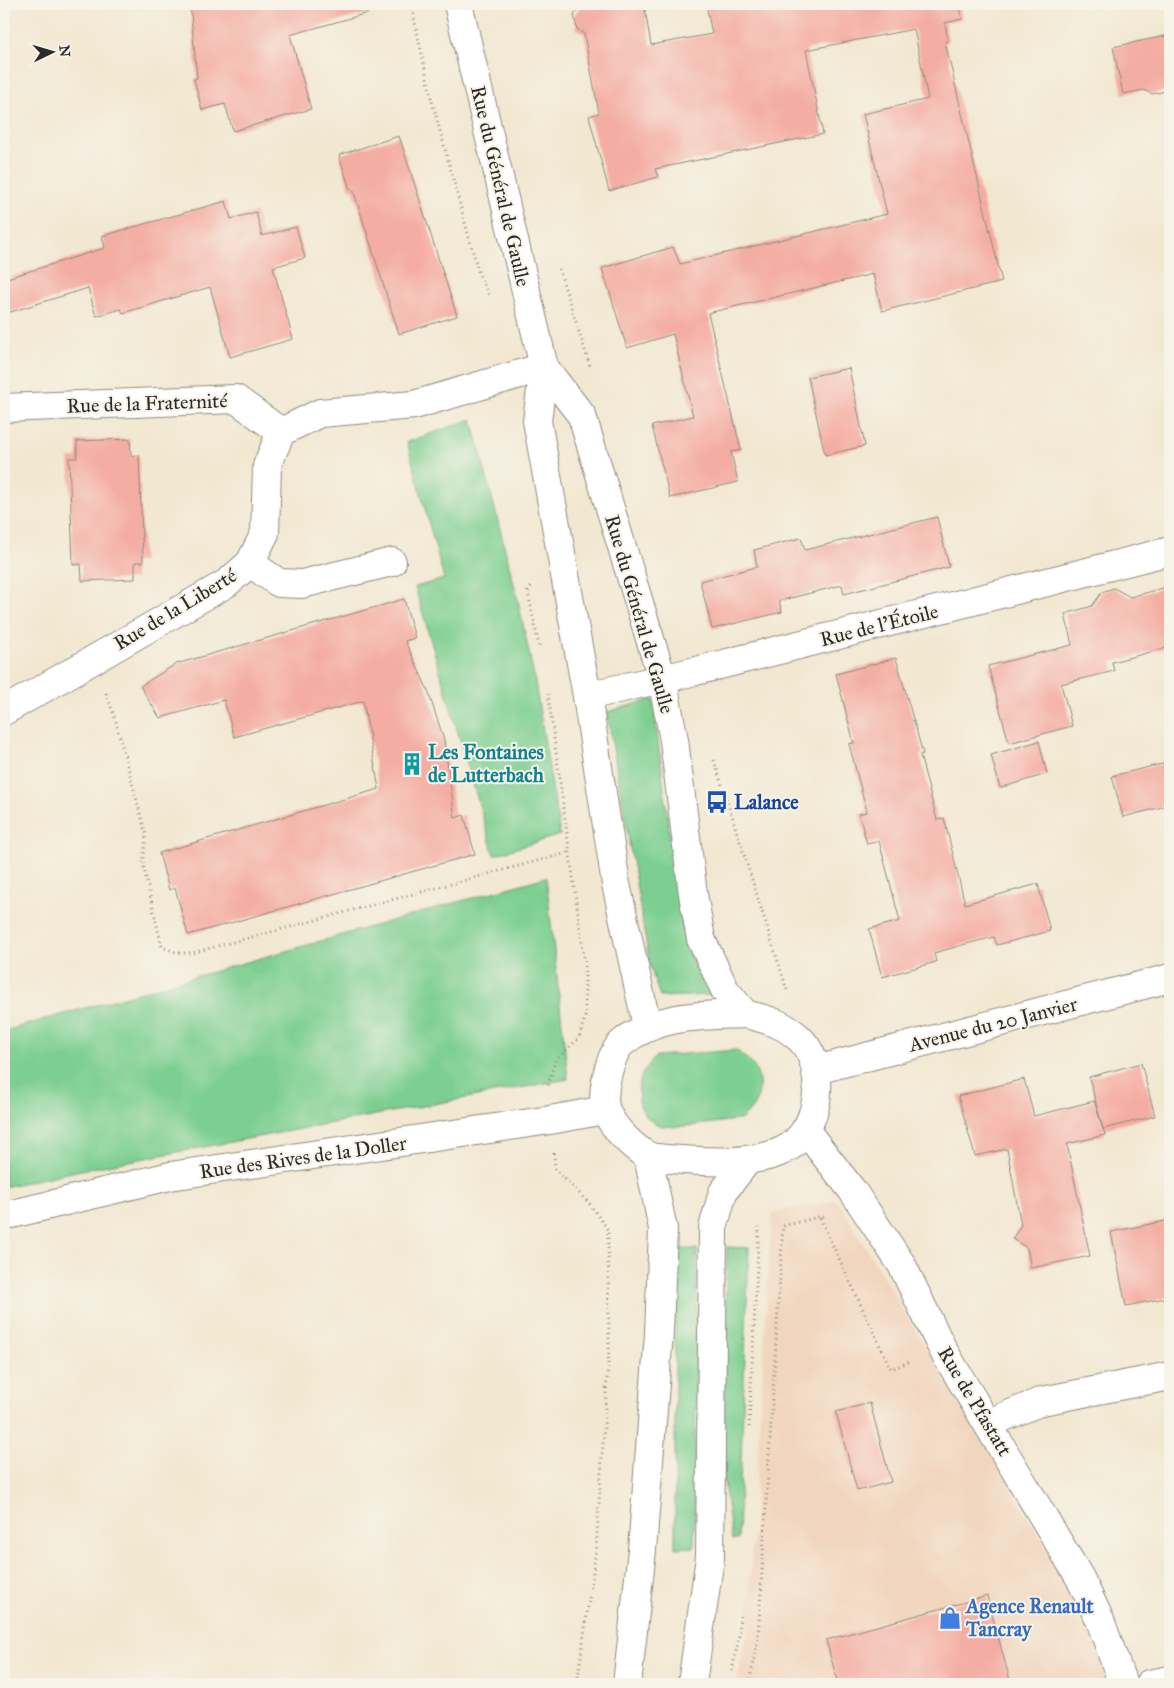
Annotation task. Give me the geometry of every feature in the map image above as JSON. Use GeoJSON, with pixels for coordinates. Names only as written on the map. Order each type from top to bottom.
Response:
{"type":"FeatureCollection","features":[{"type":"Feature","properties":{"kind":"main road","name":"Rue du Général de Gaulle"},"geometry":{"type":"LineString","coordinates":[[458,4],[544,367],[537,421],[587,696],[616,884],[647,1026]]}},
{"type":"Feature","properties":{"kind":"main road","name":"Rue du Général de Gaulle"},"geometry":{"type":"LineString","coordinates":[[544,367],[582,416],[662,678],[674,740],[693,894],[701,939],[725,990],[745,1014]]}},
{"type":"Feature","properties":{"kind":"main road"},"geometry":{"type":"LineString","coordinates":[[281,432],[320,413],[414,405],[544,367]]}},
{"type":"Feature","properties":{"kind":"main road","name":"Rue de la Fraternité"},"geometry":{"type":"LineString","coordinates":[[4,408],[236,399],[281,432]]}},
{"type":"Feature","properties":{"kind":"main road","name":"Rue de la Liberté"},"geometry":{"type":"LineString","coordinates":[[4,711],[227,582],[250,563],[266,533],[267,466],[281,432]]}},
{"type":"Feature","properties":{"kind":"main road","name":"Rue de l'Étoile"},"geometry":{"type":"LineString","coordinates":[[587,696],[1170,551]]}},
{"type":"Feature","properties":{"kind":"main road"},"geometry":{"type":"LineString","coordinates":[[250,563],[278,582],[302,584],[392,562]]}},
{"type":"Feature","properties":{"kind":"main road","name":"Avenue du 20 Janvier"},"geometry":{"type":"LineString","coordinates":[[816,1070],[1170,978]]}},
{"type":"Feature","properties":{"kind":"main road"},"geometry":{"type":"LineString","coordinates":[[745,1014],[776,1021],[802,1041],[816,1070],[818,1097],[806,1131],[784,1150],[748,1160],[687,1161],[648,1157],[624,1136],[605,1110],[607,1069],[620,1044],[647,1026],[692,1016],[745,1014]]}},
{"type":"Feature","properties":{"kind":"main road","name":"Rue des Rives de la Doller"},"geometry":{"type":"LineString","coordinates":[[4,1216],[170,1176],[540,1122],[605,1110]]}},
{"type":"Feature","properties":{"kind":"main road","name":"Rue de Pfastatt"},"geometry":{"type":"LineString","coordinates":[[806,1131],[857,1199],[902,1265],[943,1350],[989,1423],[1080,1578],[1100,1620],[1123,1684]]}},
{"type":"Feature","properties":{"kind":"main road"},"geometry":{"type":"LineString","coordinates":[[627,1684],[642,1550],[660,1324],[663,1229],[648,1157]]}},
{"type":"Feature","properties":{"kind":"main road"},"geometry":{"type":"LineString","coordinates":[[692,1684],[710,1556],[713,1228],[723,1192],[748,1160]]}},
{"type":"Feature","properties":{"kind":"main road"},"geometry":{"type":"LineString","coordinates":[[989,1423],[1042,1401],[1170,1376]]}},
{"type":"Feature","properties":{"kind":"main road"},"geometry":{"type":"LineString","coordinates":[[1149,1684],[1170,1680]]}},
{"type":"Feature","properties":{"kind":"path"},"geometry":{"type":"LineString","coordinates":[[411,4],[432,101],[471,242]]}},
{"type":"Feature","properties":{"kind":"path"},"geometry":{"type":"LineString","coordinates":[[558,265],[591,369]]}},
{"type":"Feature","properties":{"kind":"path"},"geometry":{"type":"LineString","coordinates":[[528,592],[542,655]]}},
{"type":"Feature","properties":{"kind":"path"},"geometry":{"type":"LineString","coordinates":[[93,658],[114,715],[146,835],[143,865],[162,947],[178,953],[192,953],[571,852]]}},
{"type":"Feature","properties":{"kind":"path"},"geometry":{"type":"LineString","coordinates":[[548,692],[585,965]]}},
{"type":"Feature","properties":{"kind":"path"},"geometry":{"type":"LineString","coordinates":[[712,755],[802,1041]]}},
{"type":"Feature","properties":{"kind":"path"},"geometry":{"type":"LineString","coordinates":[[749,1684],[758,1637],[783,1226],[820,1218],[857,1199]]}},
{"type":"Feature","properties":{"kind":"path"},"geometry":{"type":"LineString","coordinates":[[820,1218],[891,1369],[943,1350]]}},
{"type":"Feature","properties":{"kind":"path"},"geometry":{"type":"LineString","coordinates":[[577,1684],[596,1550],[609,1348],[608,1230]]}},
{"type":"Feature","properties":{"kind":"shaded area"},"geometry":{"type":"Polygon","coordinates":[[[837,1200],[1084,1610],[1112,1684],[736,1684],[747,1636],[772,1213],[837,1200]]]}},
{"type":"Feature","properties":{"kind":"green space"},"geometry":{"type":"Polygon","coordinates":[[[472,419],[517,596],[534,676],[560,835],[494,855],[415,587],[444,579],[407,442],[472,419]]]}},
{"type":"Feature","properties":{"kind":"green space"},"geometry":{"type":"Polygon","coordinates":[[[653,699],[678,904],[691,959],[713,995],[660,997],[650,966],[607,712],[653,699]]]}},
{"type":"Feature","properties":{"kind":"green space"},"geometry":{"type":"Polygon","coordinates":[[[546,877],[568,1079],[76,1171],[4,1187],[4,1031],[546,877]]]}},
{"type":"Feature","properties":{"kind":"green space"},"geometry":{"type":"Polygon","coordinates":[[[737,1050],[752,1064],[759,1079],[756,1102],[747,1115],[740,1120],[670,1127],[658,1125],[644,1113],[638,1093],[640,1081],[644,1071],[656,1056],[737,1050]]]}},
{"type":"Feature","properties":{"kind":"green space"},"geometry":{"type":"Polygon","coordinates":[[[727,1247],[749,1248],[738,1540],[732,1540],[722,1468],[727,1247]]]}},
{"type":"Feature","properties":{"kind":"green space"},"geometry":{"type":"Polygon","coordinates":[[[675,1249],[697,1249],[694,1547],[675,1548],[675,1249]]]}},
{"type":"Feature","properties":{"kind":"building"},"geometry":{"type":"Polygon","coordinates":[[[190,4],[367,4],[368,13],[290,35],[311,109],[233,131],[225,104],[202,110],[194,79],[197,78],[190,4]]]}},
{"type":"Feature","properties":{"kind":"building"},"geometry":{"type":"Polygon","coordinates":[[[583,4],[644,4],[651,45],[712,34],[706,4],[960,4],[962,19],[945,23],[948,41],[945,42],[1002,282],[882,311],[873,274],[708,313],[741,450],[731,452],[738,482],[670,498],[652,426],[693,416],[673,334],[627,348],[602,268],[673,247],[680,264],[887,214],[863,114],[928,99],[914,29],[806,50],[823,134],[655,169],[658,177],[609,191],[589,116],[599,113],[584,34],[577,29],[574,15],[583,4]]]}},
{"type":"Feature","properties":{"kind":"building"},"geometry":{"type":"Polygon","coordinates":[[[1170,35],[1170,90],[1152,94],[1144,90],[1123,94],[1113,47],[1170,35]]]}},
{"type":"Feature","properties":{"kind":"building"},"geometry":{"type":"Polygon","coordinates":[[[399,136],[457,316],[399,334],[353,189],[350,190],[339,155],[399,136]]]}},
{"type":"Feature","properties":{"kind":"building"},"geometry":{"type":"Polygon","coordinates":[[[226,201],[231,219],[256,212],[262,236],[296,227],[305,258],[273,267],[293,339],[230,357],[210,287],[123,313],[121,309],[96,316],[88,288],[4,314],[4,279],[105,248],[102,236],[226,201]]]}},
{"type":"Feature","properties":{"kind":"building"},"geometry":{"type":"Polygon","coordinates":[[[849,368],[865,446],[825,455],[808,377],[849,368]]]}},
{"type":"Feature","properties":{"kind":"building"},"geometry":{"type":"Polygon","coordinates":[[[130,439],[131,456],[139,455],[143,562],[135,562],[135,579],[82,581],[81,564],[73,565],[69,458],[77,458],[77,441],[130,439]]]}},
{"type":"Feature","properties":{"kind":"building"},"geometry":{"type":"Polygon","coordinates":[[[937,517],[949,567],[844,594],[842,585],[779,601],[782,612],[712,629],[700,581],[757,567],[754,550],[801,538],[805,550],[937,517]]]}},
{"type":"Feature","properties":{"kind":"building"},"geometry":{"type":"Polygon","coordinates":[[[1170,586],[1170,647],[1112,662],[1114,671],[1061,684],[1072,726],[1009,743],[988,666],[1072,645],[1065,614],[1092,606],[1102,592],[1114,588],[1130,597],[1170,586]]]}},
{"type":"Feature","properties":{"kind":"building","name":"Les Fontaines de Lutterbach"},"geometry":{"type":"Polygon","coordinates":[[[404,599],[415,638],[405,641],[427,688],[444,740],[455,818],[464,815],[475,854],[188,935],[175,888],[169,890],[159,853],[379,789],[363,701],[234,737],[224,700],[160,718],[140,686],[176,664],[404,599]]]}},
{"type":"Feature","properties":{"kind":"building"},"geometry":{"type":"Polygon","coordinates":[[[896,658],[923,754],[920,755],[937,820],[944,818],[965,904],[1038,884],[1050,931],[997,945],[994,937],[966,944],[934,953],[936,962],[882,977],[869,929],[900,921],[879,841],[867,844],[859,814],[867,812],[849,744],[854,743],[836,674],[896,658]]]}},
{"type":"Feature","properties":{"kind":"building"},"geometry":{"type":"Polygon","coordinates":[[[1039,741],[1047,774],[1000,788],[991,755],[1039,741]]]}},
{"type":"Feature","properties":{"kind":"building"},"geometry":{"type":"Polygon","coordinates":[[[1170,762],[1170,805],[1123,817],[1112,776],[1170,762]]]}},
{"type":"Feature","properties":{"kind":"building"},"geometry":{"type":"Polygon","coordinates":[[[1141,1063],[1155,1116],[1103,1129],[1089,1077],[1141,1063]]]}},
{"type":"Feature","properties":{"kind":"building"},"geometry":{"type":"Polygon","coordinates":[[[1024,1079],[1034,1116],[1094,1101],[1105,1135],[1067,1144],[1090,1256],[1031,1268],[1027,1248],[1012,1239],[1021,1225],[1007,1149],[975,1156],[958,1096],[1024,1079]]]}},
{"type":"Feature","properties":{"kind":"building"},"geometry":{"type":"Polygon","coordinates":[[[1170,1220],[1170,1297],[1126,1306],[1111,1232],[1170,1220]]]}},
{"type":"Feature","properties":{"kind":"building"},"geometry":{"type":"Polygon","coordinates":[[[870,1403],[891,1482],[857,1491],[836,1412],[870,1403]]]}},
{"type":"Feature","properties":{"kind":"building","name":"Agence Renault Tancray"},"geometry":{"type":"Polygon","coordinates":[[[987,1596],[1011,1684],[838,1684],[826,1640],[987,1596]]]}},
{"type":"Feature","properties":{"kind":"place","name":"Les Fontaines de Lutterbach"},"geometry":{"type":"Point","coordinates":[412,764]}},
{"type":"Feature","properties":{"kind":"place","name":"Lalance"},"geometry":{"type":"Point","coordinates":[717,802]}},
{"type":"Feature","properties":{"kind":"place","name":"Agence Renault Tancray"},"geometry":{"type":"Point","coordinates":[950,1618]}}]}
